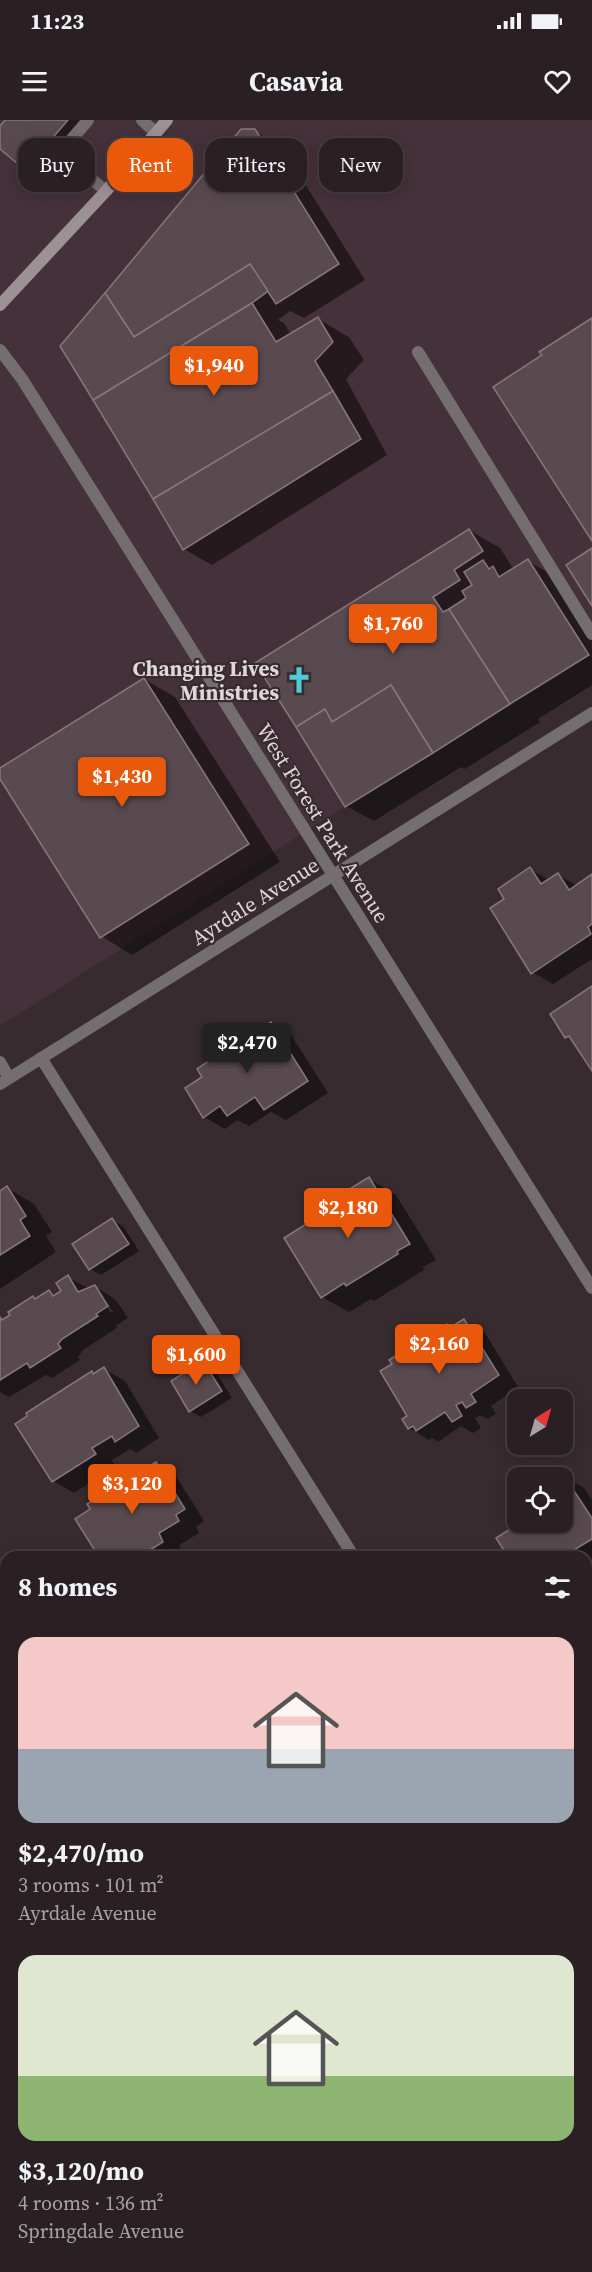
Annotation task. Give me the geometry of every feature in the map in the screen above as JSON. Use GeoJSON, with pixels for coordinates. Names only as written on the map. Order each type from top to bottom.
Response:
{"type":"FeatureCollection","features":[{"type":"Feature","properties":{"kind":"main road"},"geometry":{"type":"LineString","coordinates":[[0,305],[106,191],[167,120]]}},
{"type":"Feature","properties":{"kind":"street"},"geometry":{"type":"LineString","coordinates":[[73,138],[88,120]]}},
{"type":"Feature","properties":{"kind":"street"},"geometry":{"type":"LineString","coordinates":[[142,120],[156,133]]}},
{"type":"Feature","properties":{"kind":"street"},"geometry":{"type":"LineString","coordinates":[[95,182],[106,191]]}},
{"type":"Feature","properties":{"kind":"street","name":"West Forest Park Avenue"},"geometry":{"type":"LineString","coordinates":[[0,350],[22,379],[592,1288]]}},
{"type":"Feature","properties":{"kind":"street"},"geometry":{"type":"LineString","coordinates":[[418,352],[592,634]]}},
{"type":"Feature","properties":{"kind":"street","name":"Ayrdale Avenue"},"geometry":{"type":"LineString","coordinates":[[5,1081],[592,713]]}},
{"type":"Feature","properties":{"kind":"street"},"geometry":{"type":"LineString","coordinates":[[41,1058],[350,1551]]}},
{"type":"Feature","properties":{"kind":"street"},"geometry":{"type":"LineString","coordinates":[[0,1062],[5,1081]]}},
{"type":"Feature","properties":{"kind":"shaded area"},"geometry":{"type":"Polygon","coordinates":[[[0,120],[592,120],[592,649],[0,1026],[0,120]]]}},
{"type":"Feature","properties":{"kind":"building"},"geometry":{"type":"Polygon","coordinates":[[[5,120],[68,120],[53,138],[18,138],[18,164],[0,149],[0,126],[5,120]]]}},
{"type":"Feature","properties":{"kind":"building"},"geometry":{"type":"Polygon","coordinates":[[[241,129],[255,129],[261,138],[234,138],[241,129]]]}},
{"type":"Feature","properties":{"kind":"building"},"geometry":{"type":"Polygon","coordinates":[[[205,172],[205,192],[294,192],[339,264],[276,304],[250,264],[134,337],[105,293],[189,192],[193,192],[193,187],[205,172]]]}},
{"type":"Feature","properties":{"kind":"building"},"geometry":{"type":"Polygon","coordinates":[[[250,264],[268,291],[93,400],[60,346],[105,293],[134,337],[250,264]]]}},
{"type":"Feature","properties":{"kind":"building"},"geometry":{"type":"Polygon","coordinates":[[[252,303],[276,342],[318,317],[333,342],[315,361],[333,391],[153,499],[93,400],[252,303]]]}},
{"type":"Feature","properties":{"kind":"building"},"geometry":{"type":"Polygon","coordinates":[[[592,318],[592,541],[493,387],[542,355],[539,352],[592,318]]]}},
{"type":"Feature","properties":{"kind":"building"},"geometry":{"type":"Polygon","coordinates":[[[333,391],[361,439],[183,550],[153,499],[333,391]]]}},
{"type":"Feature","properties":{"kind":"building"},"geometry":{"type":"Polygon","coordinates":[[[469,529],[483,551],[454,570],[460,580],[433,597],[443,612],[449,609],[510,704],[433,753],[391,685],[332,722],[325,709],[296,727],[255,663],[469,529]]]}},
{"type":"Feature","properties":{"kind":"building"},"geometry":{"type":"Polygon","coordinates":[[[592,548],[592,606],[566,565],[592,548]]]}},
{"type":"Feature","properties":{"kind":"building"},"geometry":{"type":"Polygon","coordinates":[[[528,559],[589,655],[510,704],[449,609],[466,598],[462,591],[472,585],[464,572],[483,560],[489,569],[493,566],[499,577],[528,559]]]}},
{"type":"Feature","properties":{"kind":"building"},"geometry":{"type":"Polygon","coordinates":[[[144,678],[249,844],[100,938],[0,779],[0,768],[144,678]]]}},
{"type":"Feature","properties":{"kind":"building"},"geometry":{"type":"Polygon","coordinates":[[[391,685],[433,753],[345,807],[296,727],[325,709],[332,722],[391,685]]]}},
{"type":"Feature","properties":{"kind":"building"},"geometry":{"type":"Polygon","coordinates":[[[530,867],[541,884],[558,873],[569,890],[592,874],[592,924],[588,927],[591,934],[531,974],[490,908],[504,899],[498,889],[530,867]]]}},
{"type":"Feature","properties":{"kind":"building"},"geometry":{"type":"Polygon","coordinates":[[[592,986],[592,1071],[569,1036],[565,1038],[550,1014],[592,986]]]}},
{"type":"Feature","properties":{"kind":"building"},"geometry":{"type":"Polygon","coordinates":[[[271,1022],[308,1081],[264,1110],[255,1097],[227,1116],[220,1106],[203,1118],[185,1088],[202,1077],[197,1069],[207,1062],[205,1058],[235,1039],[238,1043],[271,1022]]]}},
{"type":"Feature","properties":{"kind":"building"},"geometry":{"type":"Polygon","coordinates":[[[369,1177],[410,1244],[346,1286],[344,1283],[321,1298],[284,1238],[330,1209],[327,1203],[369,1177]]]}},
{"type":"Feature","properties":{"kind":"building"},"geometry":{"type":"Polygon","coordinates":[[[7,1186],[26,1216],[20,1220],[30,1236],[0,1255],[0,1191],[7,1186]]]}},
{"type":"Feature","properties":{"kind":"building"},"geometry":{"type":"Polygon","coordinates":[[[112,1218],[129,1244],[89,1270],[72,1244],[112,1218]]]}},
{"type":"Feature","properties":{"kind":"building"},"geometry":{"type":"Polygon","coordinates":[[[68,1275],[78,1292],[95,1285],[108,1306],[96,1314],[98,1316],[62,1339],[58,1344],[61,1348],[30,1368],[27,1363],[0,1380],[0,1317],[2,1320],[10,1315],[8,1312],[33,1296],[35,1299],[49,1290],[53,1296],[61,1291],[56,1283],[68,1275]]]}},
{"type":"Feature","properties":{"kind":"building"},"geometry":{"type":"Polygon","coordinates":[[[464,1319],[499,1375],[471,1394],[476,1402],[466,1408],[462,1402],[456,1405],[462,1416],[452,1422],[445,1412],[416,1431],[413,1426],[408,1429],[402,1419],[407,1416],[380,1371],[392,1364],[389,1360],[447,1324],[449,1328],[464,1319]]]}},
{"type":"Feature","properties":{"kind":"building"},"geometry":{"type":"Polygon","coordinates":[[[203,1361],[222,1391],[189,1412],[171,1381],[203,1361]]]}},
{"type":"Feature","properties":{"kind":"building"},"geometry":{"type":"Polygon","coordinates":[[[104,1367],[139,1426],[115,1442],[112,1436],[92,1448],[96,1454],[52,1482],[15,1424],[27,1416],[26,1413],[92,1371],[93,1374],[104,1367]]]}},
{"type":"Feature","properties":{"kind":"building"},"geometry":{"type":"Polygon","coordinates":[[[156,1462],[185,1509],[176,1515],[179,1521],[159,1533],[163,1542],[149,1551],[95,1551],[75,1519],[90,1509],[87,1504],[156,1462]]]}},
{"type":"Feature","properties":{"kind":"building"},"geometry":{"type":"Polygon","coordinates":[[[573,1489],[592,1518],[592,1539],[572,1551],[504,1551],[496,1538],[507,1531],[507,1533],[573,1533],[573,1489]]]}},
{"type":"Feature","properties":{"kind":"place","name":"Changing Lives Ministries"},"geometry":{"type":"Point","coordinates":[299,680]}}]}
